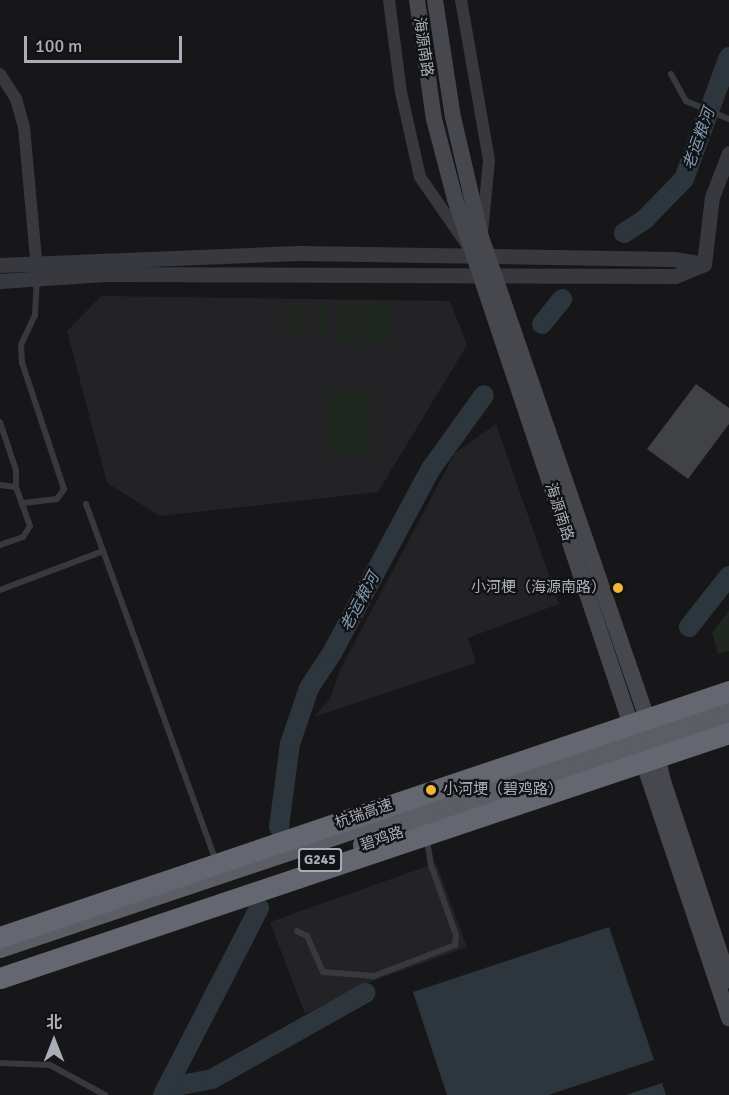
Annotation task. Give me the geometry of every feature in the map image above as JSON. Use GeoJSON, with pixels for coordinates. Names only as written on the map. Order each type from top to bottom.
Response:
{"type":"FeatureCollection","features":[{"type":"Feature","properties":{"kind":"highway","name":"杭瑞高速"},"geometry":{"type":"LineString","coordinates":[[0,937],[729,691]]}},
{"type":"Feature","properties":{"kind":"highway","name":"碧鸡路"},"geometry":{"type":"LineString","coordinates":[[0,968],[422,825],[645,740],[729,703]]}},
{"type":"Feature","properties":{"kind":"highway","name":"碧鸡路"},"geometry":{"type":"LineString","coordinates":[[0,948],[220,874],[645,740],[729,721]]}},
{"type":"Feature","properties":{"kind":"highway"},"geometry":{"type":"LineString","coordinates":[[0,978],[729,733]]}},
{"type":"Feature","properties":{"kind":"main road","name":"海源南路"},"geometry":{"type":"LineString","coordinates":[[417,0],[434,119],[645,740],[729,1018]]}},
{"type":"Feature","properties":{"kind":"main road","name":"海源南路"},"geometry":{"type":"LineString","coordinates":[[435,0],[453,117],[481,237],[481,257]]}},
{"type":"Feature","properties":{"kind":"main road","name":"海源南路"},"geometry":{"type":"LineString","coordinates":[[645,740],[663,781],[729,980]]}},
{"type":"Feature","properties":{"kind":"street"},"geometry":{"type":"LineString","coordinates":[[389,0],[401,92],[420,177],[481,257]]}},
{"type":"Feature","properties":{"kind":"street"},"geometry":{"type":"LineString","coordinates":[[461,0],[489,160],[481,237]]}},
{"type":"Feature","properties":{"kind":"street"},"geometry":{"type":"LineString","coordinates":[[0,74],[16,99],[24,127],[37,277]]}},
{"type":"Feature","properties":{"kind":"street"},"geometry":{"type":"LineString","coordinates":[[704,264],[712,196],[729,153]]}},
{"type":"Feature","properties":{"kind":"street"},"geometry":{"type":"LineString","coordinates":[[0,265],[36,261],[298,254],[674,259],[704,264]]}},
{"type":"Feature","properties":{"kind":"street"},"geometry":{"type":"LineString","coordinates":[[0,281],[37,277],[675,276],[704,264]]}},
{"type":"Feature","properties":{"kind":"lane"},"geometry":{"type":"LineString","coordinates":[[671,74],[690,102],[728,118]]}},
{"type":"Feature","properties":{"kind":"lane"},"geometry":{"type":"LineString","coordinates":[[24,503],[57,499],[64,489],[22,363],[21,345],[34,315],[37,277]]}},
{"type":"Feature","properties":{"kind":"lane"},"geometry":{"type":"LineString","coordinates":[[0,423],[16,470],[16,487],[30,520],[28,533],[0,545]]}},
{"type":"Feature","properties":{"kind":"lane"},"geometry":{"type":"LineString","coordinates":[[0,485],[16,487]]}},
{"type":"Feature","properties":{"kind":"lane"},"geometry":{"type":"LineString","coordinates":[[86,504],[220,874]]}},
{"type":"Feature","properties":{"kind":"lane"},"geometry":{"type":"LineString","coordinates":[[0,590],[103,551]]}},
{"type":"Feature","properties":{"kind":"lane"},"geometry":{"type":"LineString","coordinates":[[297,931],[307,936],[323,972],[374,976],[455,945],[456,935],[431,864],[422,825]]}},
{"type":"Feature","properties":{"kind":"lane"},"geometry":{"type":"LineString","coordinates":[[0,1063],[50,1065],[105,1095]]}},
{"type":"Feature","properties":{"kind":"shaded area"},"geometry":{"type":"Polygon","coordinates":[[[101,296],[450,301],[467,345],[378,492],[160,516],[107,483],[67,331],[101,296]]]}},
{"type":"Feature","properties":{"kind":"shaded area"},"geometry":{"type":"Polygon","coordinates":[[[338,302],[362,302],[362,346],[338,346],[338,302]]]}},
{"type":"Feature","properties":{"kind":"shaded area"},"geometry":{"type":"Polygon","coordinates":[[[366,302],[390,302],[390,346],[366,346],[366,302]]]}},
{"type":"Feature","properties":{"kind":"shaded area"},"geometry":{"type":"Polygon","coordinates":[[[287,306],[300,306],[300,334],[287,334],[287,306]]]}},
{"type":"Feature","properties":{"kind":"shaded area"},"geometry":{"type":"Polygon","coordinates":[[[315,306],[329,306],[328,334],[315,334],[315,306]]]}},
{"type":"Feature","properties":{"kind":"shaded area"},"geometry":{"type":"Polygon","coordinates":[[[325,389],[372,389],[372,454],[325,454],[325,389]]]}},
{"type":"Feature","properties":{"kind":"shaded area"},"geometry":{"type":"Polygon","coordinates":[[[496,424],[559,604],[468,638],[476,663],[314,717],[330,699],[340,670],[455,453],[496,424]]]}},
{"type":"Feature","properties":{"kind":"shaded area"},"geometry":{"type":"Polygon","coordinates":[[[729,610],[729,651],[718,654],[712,633],[729,610]]]}},
{"type":"Feature","properties":{"kind":"shaded area"},"geometry":{"type":"Polygon","coordinates":[[[436,863],[467,947],[365,984],[305,1014],[270,922],[436,863]]]}},
{"type":"Feature","properties":{"kind":"shaded area"},"geometry":{"type":"Polygon","coordinates":[[[609,927],[654,1060],[548,1095],[447,1095],[413,992],[609,927]]]}},
{"type":"Feature","properties":{"kind":"shaded area"},"geometry":{"type":"Polygon","coordinates":[[[662,1083],[666,1095],[626,1095],[662,1083]]]}},
{"type":"Feature","properties":{"kind":"building"},"geometry":{"type":"Polygon","coordinates":[[[696,384],[729,408],[729,424],[688,479],[647,449],[696,384]]]}},
{"type":"Feature","properties":{"kind":"waterway","name":"老运粮河"},"geometry":{"type":"LineString","coordinates":[[624,233],[644,220],[684,179],[729,57]]}},
{"type":"Feature","properties":{"kind":"waterway","name":"老运粮河"},"geometry":{"type":"LineString","coordinates":[[542,324],[562,299]]}},
{"type":"Feature","properties":{"kind":"waterway","name":"老运粮河"},"geometry":{"type":"LineString","coordinates":[[279,827],[290,744],[309,688],[332,653],[430,470],[484,395]]}},
{"type":"Feature","properties":{"kind":"waterway","name":"老运粮河"},"geometry":{"type":"LineString","coordinates":[[689,627],[729,576]]}},
{"type":"Feature","properties":{"kind":"waterway","name":"老运粮河"},"geometry":{"type":"LineString","coordinates":[[163,1095],[259,908]]}},
{"type":"Feature","properties":{"kind":"waterway","name":"老运粮河"},"geometry":{"type":"LineString","coordinates":[[166,1088],[212,1079],[365,993]]}},
{"type":"Feature","properties":{"kind":"place","name":"小河梗（海源南路）"},"geometry":{"type":"Point","coordinates":[618,588]}},
{"type":"Feature","properties":{"kind":"place","name":"小河埂（碧鸡路）"},"geometry":{"type":"Point","coordinates":[431,790]}}]}
